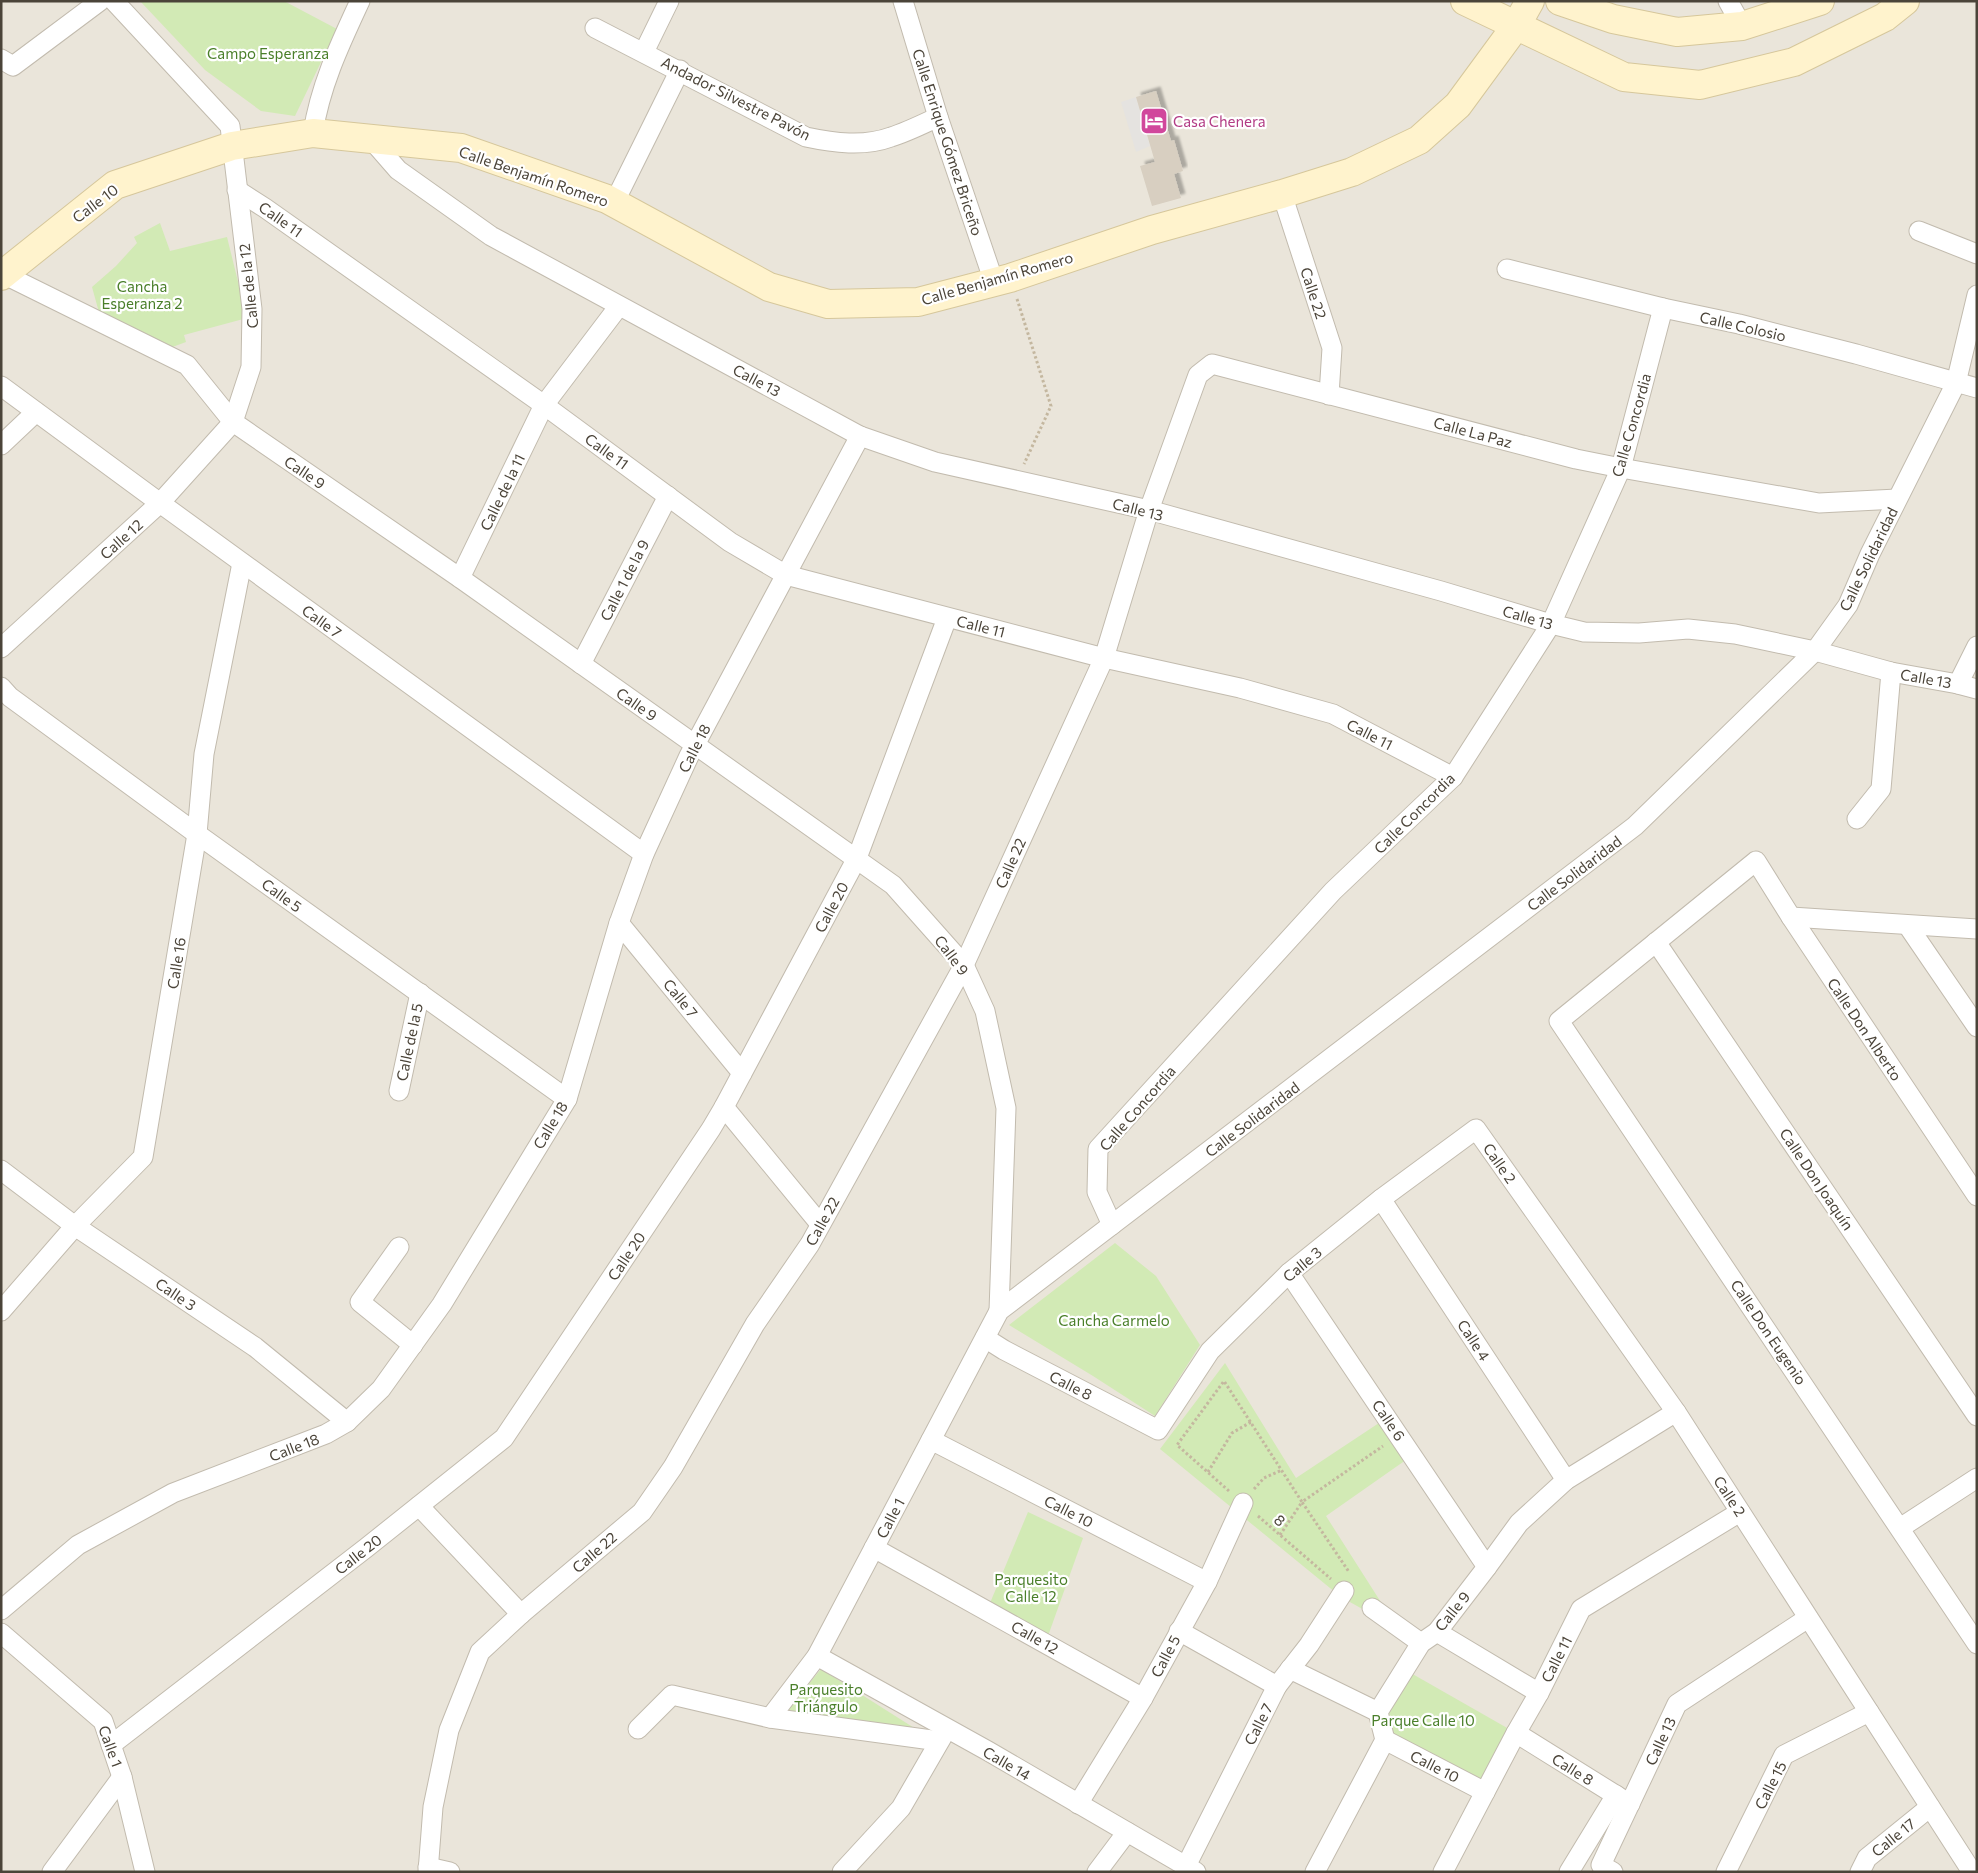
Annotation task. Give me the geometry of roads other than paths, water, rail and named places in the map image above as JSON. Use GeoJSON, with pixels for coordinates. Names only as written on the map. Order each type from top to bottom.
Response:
{"type":"FeatureCollection","features":[{"type":"Feature","properties":{"kind":"street"},"geometry":{"type":"LineString","coordinates":[[7,63],[100,1]]}},
{"type":"Feature","properties":{"kind":"street"},"geometry":{"type":"LineString","coordinates":[[114,1],[230,126],[232,146]]}},
{"type":"Feature","properties":{"kind":"street"},"geometry":{"type":"LineString","coordinates":[[314,133],[318,105],[333,60],[360,1]]}},
{"type":"Feature","properties":{"kind":"street"},"geometry":{"type":"LineString","coordinates":[[644,52],[669,1]]}},
{"type":"Feature","properties":{"kind":"street","name":"Calle Enrique Gómez Briceño"},"geometry":{"type":"LineString","coordinates":[[903,1],[938,117],[1002,280]]}},
{"type":"Feature","properties":{"kind":"street"},"geometry":{"type":"LineString","coordinates":[[1465,1],[1624,77],[1700,85],[1794,62],[1885,17],[1905,1]]}},
{"type":"Feature","properties":{"kind":"street","name":"Calle Benjamín Romero"},"geometry":{"type":"LineString","coordinates":[[232,146],[314,133],[461,148],[614,203],[769,287],[828,304],[918,302],[1002,280],[1152,230],[1282,194],[1352,172],[1419,140],[1458,105],[1516,26],[1530,1]]}},
{"type":"Feature","properties":{"kind":"street"},"geometry":{"type":"LineString","coordinates":[[1560,1],[1613,19],[1677,32],[1742,26],[1820,1]]}},
{"type":"Feature","properties":{"kind":"street"},"geometry":{"type":"LineString","coordinates":[[1728,1],[1742,26]]}},
{"type":"Feature","properties":{"kind":"street","name":"Andador Silvestre Pavón"},"geometry":{"type":"LineString","coordinates":[[595,28],[806,136],[832,142],[862,143],[890,138],[938,117]]}},
{"type":"Feature","properties":{"kind":"street"},"geometry":{"type":"LineString","coordinates":[[614,203],[680,70]]}},
{"type":"Feature","properties":{"kind":"street","name":"Calle 13"},"geometry":{"type":"LineString","coordinates":[[372,139],[398,170],[491,236],[860,436],[936,462],[1149,510],[1584,632],[1639,633],[1688,629],[1725,633],[1814,651],[1891,672],[1958,684],[1977,690]]}},
{"type":"Feature","properties":{"kind":"street","name":"Calle de la 12"},"geometry":{"type":"LineString","coordinates":[[232,146],[253,324],[252,367],[233,422]]}},
{"type":"Feature","properties":{"kind":"street","name":"Calle 10"},"geometry":{"type":"LineString","coordinates":[[2,275],[115,185],[232,146]]}},
{"type":"Feature","properties":{"kind":"street","name":"Calle 11"},"geometry":{"type":"LineString","coordinates":[[237,190],[266,208],[544,405],[730,542],[786,575],[1104,658],[1240,688],[1333,714],[1452,776]]}},
{"type":"Feature","properties":{"kind":"street","name":"Calle 22"},"geometry":{"type":"LineString","coordinates":[[1282,194],[1332,348],[1329,394]]}},
{"type":"Feature","properties":{"kind":"street"},"geometry":{"type":"LineString","coordinates":[[1919,231],[1977,254]]}},
{"type":"Feature","properties":{"kind":"street","name":"Calle Colosio"},"geometry":{"type":"LineString","coordinates":[[1508,269],[1663,308],[1739,324],[1977,388]]}},
{"type":"Feature","properties":{"kind":"street","name":"Calle 9"},"geometry":{"type":"LineString","coordinates":[[2,275],[187,365],[233,422],[460,578],[893,885],[964,966],[985,1011],[1006,1108],[999,1311]]}},
{"type":"Feature","properties":{"kind":"street","name":"Calle Solidaridad"},"geometry":{"type":"LineString","coordinates":[[999,1311],[1635,826],[1814,651],[1848,605],[1896,499],[1956,383],[1977,295]]}},
{"type":"Feature","properties":{"kind":"street"},"geometry":{"type":"LineString","coordinates":[[544,405],[619,306]]}},
{"type":"Feature","properties":{"kind":"street","name":"Calle Concordia"},"geometry":{"type":"LineString","coordinates":[[1112,1225],[1097,1192],[1098,1149],[1333,891],[1452,776],[1551,624],[1621,468],[1663,308]]}},
{"type":"Feature","properties":{"kind":"street","name":"Calle La Paz"},"geometry":{"type":"LineString","coordinates":[[1149,510],[1198,375],[1212,364],[1576,459],[1621,468],[1819,503],[1896,499]]}},
{"type":"Feature","properties":{"kind":"street","name":"Calle 7"},"geometry":{"type":"LineString","coordinates":[[1,386],[644,854]]}},
{"type":"Feature","properties":{"kind":"street","name":"Calle de la 11"},"geometry":{"type":"LineString","coordinates":[[460,578],[544,405]]}},
{"type":"Feature","properties":{"kind":"street"},"geometry":{"type":"LineString","coordinates":[[1,445],[36,412]]}},
{"type":"Feature","properties":{"kind":"street","name":"Calle 12"},"geometry":{"type":"LineString","coordinates":[[1,648],[160,503],[233,422]]}},
{"type":"Feature","properties":{"kind":"street","name":"Calle 18"},"geometry":{"type":"LineString","coordinates":[[1,1610],[78,1545],[174,1493],[326,1434],[347,1422],[381,1389],[442,1304],[567,1099],[619,923],[644,854],[695,744],[860,436]]}},
{"type":"Feature","properties":{"kind":"street","name":"Calle 1 de la 9"},"geometry":{"type":"LineString","coordinates":[[581,664],[668,496]]}},
{"type":"Feature","properties":{"kind":"street","name":"Calle 22"},"geometry":{"type":"LineString","coordinates":[[428,1870],[434,1807],[448,1730],[480,1652],[521,1614],[642,1512],[673,1467],[755,1324],[810,1244],[964,966],[1104,658],[1149,510]]}},
{"type":"Feature","properties":{"kind":"street","name":"Calle 16"},"geometry":{"type":"LineString","coordinates":[[1,1311],[75,1226],[143,1157],[197,834],[204,754],[242,562]]}},
{"type":"Feature","properties":{"kind":"street","name":"Calle 20"},"geometry":{"type":"LineString","coordinates":[[111,1745],[504,1438],[706,1137],[724,1107],[857,858],[947,618]]}},
{"type":"Feature","properties":{"kind":"street"},"geometry":{"type":"LineString","coordinates":[[1958,684],[1977,646]]}},
{"type":"Feature","properties":{"kind":"street"},"geometry":{"type":"LineString","coordinates":[[1858,819],[1881,789],[1891,672]]}},
{"type":"Feature","properties":{"kind":"street","name":"Calle 5"},"geometry":{"type":"LineString","coordinates":[[1,687],[10,697],[197,834],[567,1099]]}},
{"type":"Feature","properties":{"kind":"street","name":"Calle Don Alberto"},"geometry":{"type":"LineString","coordinates":[[1656,942],[1756,861],[1791,917],[1977,1196]]}},
{"type":"Feature","properties":{"kind":"street"},"geometry":{"type":"LineString","coordinates":[[1791,917],[1977,929]]}},
{"type":"Feature","properties":{"kind":"street","name":"Calle 7"},"geometry":{"type":"LineString","coordinates":[[619,923],[742,1073]]}},
{"type":"Feature","properties":{"kind":"street"},"geometry":{"type":"LineString","coordinates":[[1908,926],[1977,1027]]}},
{"type":"Feature","properties":{"kind":"street","name":"Calle Don Eugenio"},"geometry":{"type":"LineString","coordinates":[[1656,942],[1559,1021],[1977,1644]]}},
{"type":"Feature","properties":{"kind":"street","name":"Calle Don Joaquín"},"geometry":{"type":"LineString","coordinates":[[1656,942],[1977,1416]]}},
{"type":"Feature","properties":{"kind":"street","name":"Calle de la 5"},"geometry":{"type":"LineString","coordinates":[[399,1091],[420,994]]}},
{"type":"Feature","properties":{"kind":"street"},"geometry":{"type":"LineString","coordinates":[[724,1107],[820,1224]]}},
{"type":"Feature","properties":{"kind":"street","name":"Calle 3"},"geometry":{"type":"LineString","coordinates":[[1158,1430],[1210,1351],[1289,1273],[1381,1199],[1476,1129]]}},
{"type":"Feature","properties":{"kind":"street","name":"Calle 2"},"geometry":{"type":"LineString","coordinates":[[1476,1129],[1676,1412],[1972,1872]]}},
{"type":"Feature","properties":{"kind":"street","name":"Calle 3"},"geometry":{"type":"LineString","coordinates":[[1,1170],[75,1226],[255,1347],[347,1422]]}},
{"type":"Feature","properties":{"kind":"street","name":"Calle 4"},"geometry":{"type":"LineString","coordinates":[[1381,1199],[1566,1480]]}},
{"type":"Feature","properties":{"kind":"street"},"geometry":{"type":"LineString","coordinates":[[399,1247],[360,1302],[413,1345]]}},
{"type":"Feature","properties":{"kind":"street","name":"Calle 6"},"geometry":{"type":"LineString","coordinates":[[1289,1273],[1488,1567]]}},
{"type":"Feature","properties":{"kind":"street","name":"Calle 1"},"geometry":{"type":"LineString","coordinates":[[770,1718],[816,1656],[999,1311]]}},
{"type":"Feature","properties":{"kind":"street","name":"Calle 8"},"geometry":{"type":"LineString","coordinates":[[985,1338],[1004,1350],[1158,1430]]}},
{"type":"Feature","properties":{"kind":"street","name":"Calle 9"},"geometry":{"type":"LineString","coordinates":[[1378,1712],[1429,1638],[1488,1567],[1519,1523],[1566,1480],[1676,1412]]}},
{"type":"Feature","properties":{"kind":"street","name":"Calle 10"},"geometry":{"type":"LineString","coordinates":[[931,1440],[1206,1582]]}},
{"type":"Feature","properties":{"kind":"street"},"geometry":{"type":"LineString","coordinates":[[1900,1528],[1977,1478]]}},
{"type":"Feature","properties":{"kind":"street","name":"Calle 5"},"geometry":{"type":"LineString","coordinates":[[1078,1804],[1144,1698],[1206,1582],[1243,1503]]}},
{"type":"Feature","properties":{"kind":"street"},"geometry":{"type":"LineString","coordinates":[[419,1506],[521,1614]]}},
{"type":"Feature","properties":{"kind":"street","name":"Calle 11"},"geometry":{"type":"LineString","coordinates":[[1443,1872],[1539,1693],[1581,1609],[1740,1512]]}},
{"type":"Feature","properties":{"kind":"street","name":"Calle 12"},"geometry":{"type":"LineString","coordinates":[[874,1548],[1144,1698]]}},
{"type":"Feature","properties":{"kind":"street","name":"Calle 7"},"geometry":{"type":"LineString","coordinates":[[1191,1869],[1277,1686],[1309,1645],[1347,1583]]}},
{"type":"Feature","properties":{"kind":"street"},"geometry":{"type":"LineString","coordinates":[[1372,1608],[1539,1693]]}},
{"type":"Feature","properties":{"kind":"street","name":"Calle 13"},"geometry":{"type":"LineString","coordinates":[[1569,1872],[1623,1800],[1677,1704],[1808,1618]]}},
{"type":"Feature","properties":{"kind":"street"},"geometry":{"type":"LineString","coordinates":[[1179,1630],[1277,1686]]}},
{"type":"Feature","properties":{"kind":"street","name":"Calle 1"},"geometry":{"type":"LineString","coordinates":[[1,1633],[103,1721],[122,1777],[145,1872]]}},
{"type":"Feature","properties":{"kind":"street","name":"Calle 14"},"geometry":{"type":"LineString","coordinates":[[816,1656],[943,1735],[1078,1804],[1191,1869]]}},
{"type":"Feature","properties":{"kind":"street"},"geometry":{"type":"LineString","coordinates":[[1290,1669],[1378,1712],[1385,1740],[1316,1872]]}},
{"type":"Feature","properties":{"kind":"street","name":"Calle 14"},"geometry":{"type":"LineString","coordinates":[[638,1729],[672,1695],[770,1718],[943,1735]]}},
{"type":"Feature","properties":{"kind":"street","name":"Calle 15"},"geometry":{"type":"LineString","coordinates":[[1726,1872],[1784,1755],[1869,1712]]}},
{"type":"Feature","properties":{"kind":"street","name":"Calle 8"},"geometry":{"type":"LineString","coordinates":[[1516,1733],[1623,1800]]}},
{"type":"Feature","properties":{"kind":"street"},"geometry":{"type":"LineString","coordinates":[[842,1872],[901,1808],[943,1735]]}},
{"type":"Feature","properties":{"kind":"street","name":"Calle 10"},"geometry":{"type":"LineString","coordinates":[[1385,1740],[1485,1792]]}},
{"type":"Feature","properties":{"kind":"street"},"geometry":{"type":"LineString","coordinates":[[52,1872],[122,1777]]}},
{"type":"Feature","properties":{"kind":"street","name":"Calle 13"},"geometry":{"type":"LineString","coordinates":[[1607,1868],[1623,1800]]}},
{"type":"Feature","properties":{"kind":"street","name":"Calle 17"},"geometry":{"type":"LineString","coordinates":[[1860,1872],[1867,1858],[1930,1807]]}},
{"type":"Feature","properties":{"kind":"street"},"geometry":{"type":"LineString","coordinates":[[1097,1872],[1127,1832]]}},
{"type":"Feature","properties":{"kind":"street"},"geometry":{"type":"LineString","coordinates":[[428,1870],[450,1872]]}},
{"type":"Feature","properties":{"kind":"place","name":"Casa Chenera"},"geometry":{"type":"Point","coordinates":[1154,121]}},
{"type":"Feature","properties":{"kind":"park label","name":"Campo Esperanza"},"geometry":{"type":"Point","coordinates":[268,53]}},
{"type":"Feature","properties":{"kind":"park label","name":"Cancha Esperanza 2"},"geometry":{"type":"Point","coordinates":[142,294]}},
{"type":"Feature","properties":{"kind":"park label","name":"Cancha Carmelo"},"geometry":{"type":"Point","coordinates":[1114,1320]}},
{"type":"Feature","properties":{"kind":"park label","name":"Parquesito Calle 12"},"geometry":{"type":"Point","coordinates":[1031,1588]}},
{"type":"Feature","properties":{"kind":"park label","name":"Parquesito Triángulo"},"geometry":{"type":"Point","coordinates":[826,1698]}},
{"type":"Feature","properties":{"kind":"park label","name":"Parque Calle 10"},"geometry":{"type":"Point","coordinates":[1423,1720]}}]}
